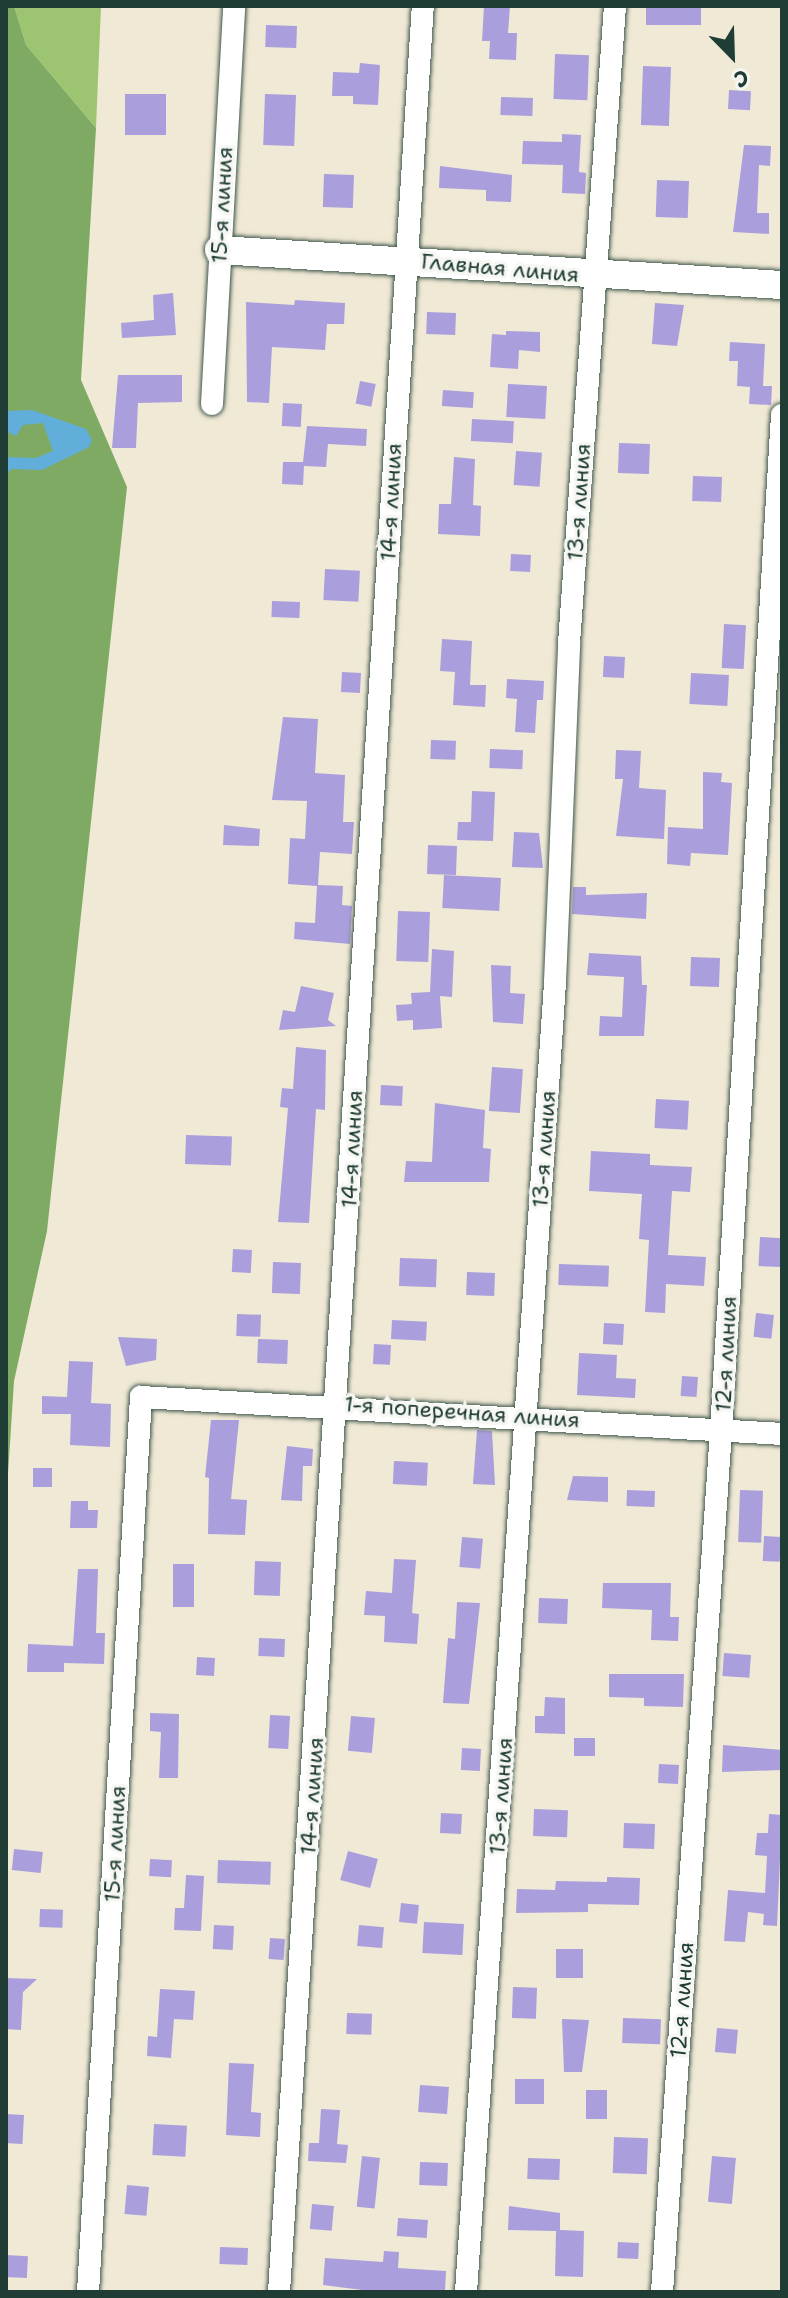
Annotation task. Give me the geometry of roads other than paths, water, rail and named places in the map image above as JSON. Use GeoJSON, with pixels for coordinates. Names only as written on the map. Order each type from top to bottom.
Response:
{"type":"FeatureCollection","features":[{"type":"Feature","properties":{"kind":"street","name":"15-я линия"},"geometry":{"type":"LineString","coordinates":[[212,404],[234,6]]}},
{"type":"Feature","properties":{"kind":"street","name":"14-я линия"},"geometry":{"type":"LineString","coordinates":[[279,2292],[423,6]]}},
{"type":"Feature","properties":{"kind":"street","name":"13-я линия"},"geometry":{"type":"LineString","coordinates":[[466,2292],[555,982],[569,643],[615,6]]}},
{"type":"Feature","properties":{"kind":"street","name":"Главная линия"},"geometry":{"type":"LineString","coordinates":[[219,250],[405,260],[596,276],[782,285]]}},
{"type":"Feature","properties":{"kind":"street","name":"12-я линия"},"geometry":{"type":"LineString","coordinates":[[662,2292],[721,1430],[782,415]]}},
{"type":"Feature","properties":{"kind":"street","name":"15-я линия"},"geometry":{"type":"LineString","coordinates":[[88,2292],[141,1397]]}},
{"type":"Feature","properties":{"kind":"street","name":"1-я поперечная линия"},"geometry":{"type":"LineString","coordinates":[[141,1397],[337,1404],[782,1434]]}},
{"type":"Feature","properties":{"kind":"water"},"geometry":{"type":"Polygon","coordinates":[[[32,410],[86,429],[92,440],[89,447],[42,470],[12,469],[6,474],[6,457],[36,458],[53,451],[43,423],[23,425],[16,436],[6,431],[6,411],[32,410]]]}}]}
